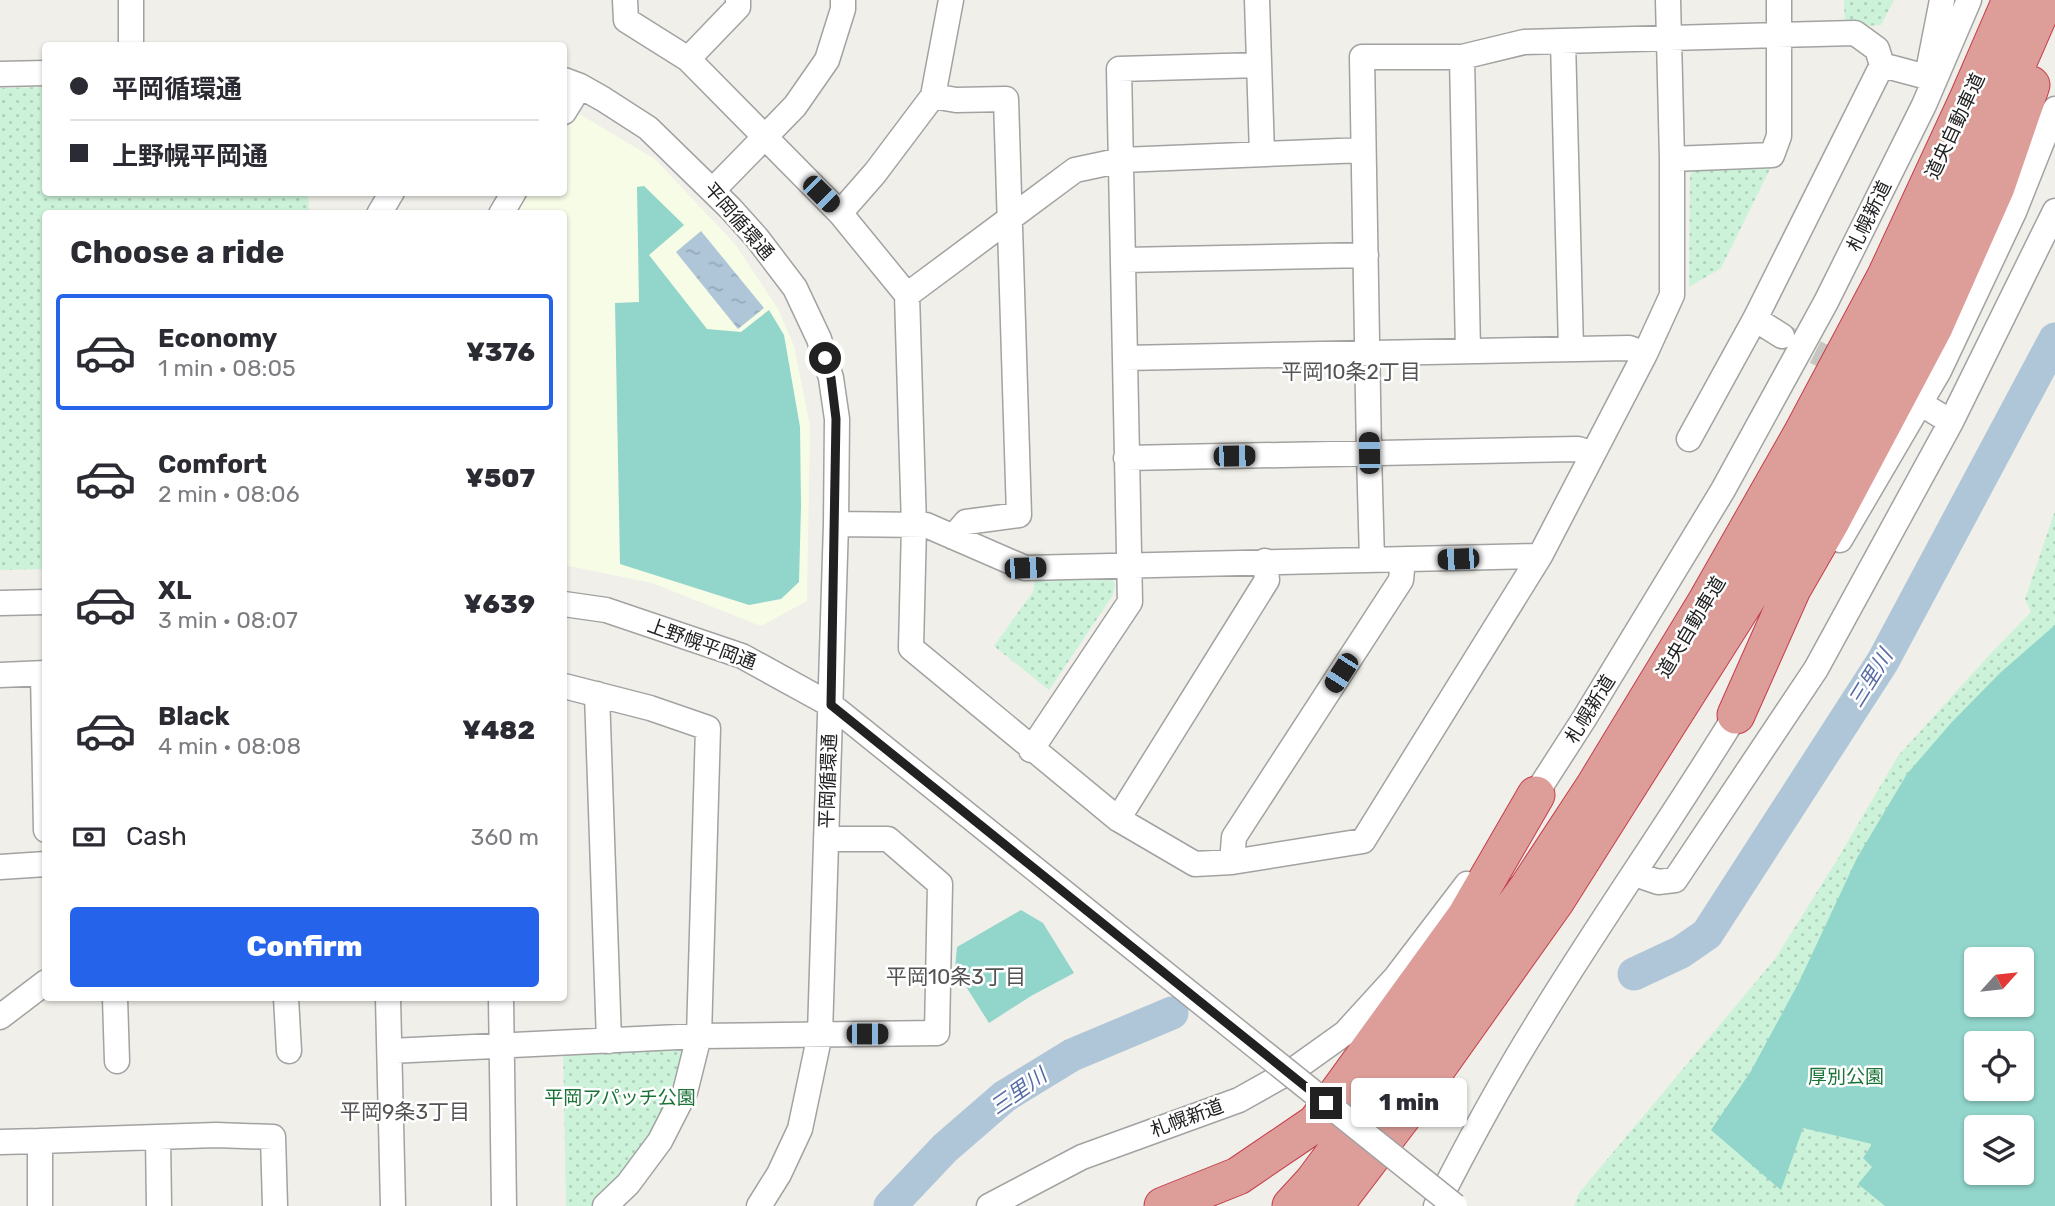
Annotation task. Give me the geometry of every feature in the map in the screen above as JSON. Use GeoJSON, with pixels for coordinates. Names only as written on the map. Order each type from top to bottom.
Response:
{"type":"FeatureCollection","features":[{"type":"Feature","properties":{"kind":"highway","name":"道央自動車道"},"geometry":{"type":"LineString","coordinates":[[1306,1200],[1529,886],[1594,788],[1708,599],[1803,432],[1886,276],[2011,0]]}},
{"type":"Feature","properties":{"kind":"highway","name":"道央自動車道"},"geometry":{"type":"LineString","coordinates":[[1306,1200],[1408,1109],[1555,902],[1749,594],[1910,298],[2045,0]]}},
{"type":"Feature","properties":{"kind":"highway"},"geometry":{"type":"LineString","coordinates":[[1736,715],[1791,589],[1830,523],[1939,316],[2012,145],[2055,10]]}},
{"type":"Feature","properties":{"kind":"highway"},"geometry":{"type":"LineString","coordinates":[[1163,1206],[1238,1177],[1316,1123],[1466,916],[1536,796]]}},
{"type":"Feature","properties":{"kind":"street"},"geometry":{"type":"LineString","coordinates":[[131,0],[131,42]]}},
{"type":"Feature","properties":{"kind":"street"},"geometry":{"type":"LineString","coordinates":[[625,0],[626,20],[688,59],[840,213],[907,295],[914,526],[911,648],[1031,750],[1118,819],[1195,864],[1232,862],[1363,841],[1540,556],[1645,354],[1672,295],[1668,0]]}},
{"type":"Feature","properties":{"kind":"street"},"geometry":{"type":"LineString","coordinates":[[688,59],[738,7],[738,0]]}},
{"type":"Feature","properties":{"kind":"street"},"geometry":{"type":"LineString","coordinates":[[713,190],[795,106],[827,60],[843,9],[843,0]]}},
{"type":"Feature","properties":{"kind":"street"},"geometry":{"type":"LineString","coordinates":[[840,213],[875,173],[933,96],[951,0]]}},
{"type":"Feature","properties":{"kind":"street"},"geometry":{"type":"LineString","coordinates":[[1257,0],[1262,154]]}},
{"type":"Feature","properties":{"kind":"street"},"geometry":{"type":"LineString","coordinates":[[1672,159],[1772,155],[1779,136],[1779,0]]}},
{"type":"Feature","properties":{"kind":"street"},"geometry":{"type":"LineString","coordinates":[[1924,105],[1942,0]]}},
{"type":"Feature","properties":{"kind":"street","name":"札幌新道"},"geometry":{"type":"LineString","coordinates":[[989,1206],[1082,1157],[1239,1100],[1296,1068],[1345,1034],[1396,977],[1536,796],[1723,490],[1826,302],[1924,105],[1969,0]]}},
{"type":"Feature","properties":{"kind":"street"},"geometry":{"type":"LineString","coordinates":[[1372,560],[1362,57],[1462,57],[1524,42],[1855,33],[1877,49],[1882,65],[1755,319],[1689,439]]}},
{"type":"Feature","properties":{"kind":"street"},"geometry":{"type":"LineString","coordinates":[[1563,41],[1571,349]]}},
{"type":"Feature","properties":{"kind":"street"},"geometry":{"type":"LineString","coordinates":[[1462,57],[1468,351]]}},
{"type":"Feature","properties":{"kind":"street"},"geometry":{"type":"LineString","coordinates":[[1031,750],[1130,602],[1119,69],[1259,65]]}},
{"type":"Feature","properties":{"kind":"street"},"geometry":{"type":"LineString","coordinates":[[1882,65],[1927,77]]}},
{"type":"Feature","properties":{"kind":"street"},"geometry":{"type":"LineString","coordinates":[[0,74],[42,73]]}},
{"type":"Feature","properties":{"kind":"street"},"geometry":{"type":"LineString","coordinates":[[567,101],[572,83]]}},
{"type":"Feature","properties":{"kind":"street","name":"平岡循環通"},"geometry":{"type":"LineString","coordinates":[[572,83],[648,128],[713,190],[757,237],[795,288],[819,339],[831,378],[836,419],[836,524],[820,1034],[800,1129],[779,1174],[759,1206]]}},
{"type":"Feature","properties":{"kind":"street"},"geometry":{"type":"LineString","coordinates":[[933,96],[956,100],[1006,99],[1019,515],[966,522],[953,537]]}},
{"type":"Feature","properties":{"kind":"street"},"geometry":{"type":"LineString","coordinates":[[1436,1206],[1482,1116],[1542,1015],[1736,715],[1940,371],[2014,212],[2055,109]]}},
{"type":"Feature","properties":{"kind":"street"},"geometry":{"type":"LineString","coordinates":[[907,295],[1075,170],[1122,160],[1363,150]]}},
{"type":"Feature","properties":{"kind":"street"},"geometry":{"type":"LineString","coordinates":[[1635,874],[1658,882],[1675,880],[1816,668],[1951,422],[2055,211]]}},
{"type":"Feature","properties":{"kind":"street"},"geometry":{"type":"LineString","coordinates":[[1124,260],[1366,254]]}},
{"type":"Feature","properties":{"kind":"street"},"geometry":{"type":"LineString","coordinates":[[1755,319],[1782,335]]}},
{"type":"Feature","properties":{"kind":"street"},"geometry":{"type":"LineString","coordinates":[[1125,358],[1629,348],[1645,354]]}},
{"type":"Feature","properties":{"kind":"street"},"geometry":{"type":"LineString","coordinates":[[1928,408],[1951,422]]}},
{"type":"Feature","properties":{"kind":"street"},"geometry":{"type":"LineString","coordinates":[[1126,458],[1578,449],[1593,454]]}},
{"type":"Feature","properties":{"kind":"street"},"geometry":{"type":"LineString","coordinates":[[836,524],[926,525],[1025,568],[1540,556]]}},
{"type":"Feature","properties":{"kind":"street"},"geometry":{"type":"LineString","coordinates":[[1232,862],[1234,837],[1401,580],[1403,560]]}},
{"type":"Feature","properties":{"kind":"street"},"geometry":{"type":"LineString","coordinates":[[1118,819],[1267,580],[1265,561]]}},
{"type":"Feature","properties":{"kind":"street"},"geometry":{"type":"LineString","coordinates":[[0,603],[42,602]]}},
{"type":"Feature","properties":{"kind":"street","name":"上野幌平岡通"},"geometry":{"type":"LineString","coordinates":[[567,604],[606,610],[742,656],[831,705],[1455,1206]]}},
{"type":"Feature","properties":{"kind":"street"},"geometry":{"type":"LineString","coordinates":[[0,675],[42,673]]}},
{"type":"Feature","properties":{"kind":"street"},"geometry":{"type":"LineString","coordinates":[[567,688],[650,708],[708,728],[699,1036],[685,1092],[660,1141],[628,1184],[605,1206]]}},
{"type":"Feature","properties":{"kind":"street"},"geometry":{"type":"LineString","coordinates":[[597,694],[610,1041]]}},
{"type":"Feature","properties":{"kind":"street"},"geometry":{"type":"LineString","coordinates":[[390,1051],[699,1036],[937,1033],[940,884],[888,839],[826,839]]}},
{"type":"Feature","properties":{"kind":"street"},"geometry":{"type":"LineString","coordinates":[[0,867],[42,864]]}},
{"type":"Feature","properties":{"kind":"street"},"geometry":{"type":"LineString","coordinates":[[0,1017],[42,985]]}},
{"type":"Feature","properties":{"kind":"street"},"geometry":{"type":"LineString","coordinates":[[115,1001],[117,1061]]}},
{"type":"Feature","properties":{"kind":"street"},"geometry":{"type":"LineString","coordinates":[[286,1001],[289,1051]]}},
{"type":"Feature","properties":{"kind":"street"},"geometry":{"type":"LineString","coordinates":[[388,1001],[393,1206]]}},
{"type":"Feature","properties":{"kind":"street"},"geometry":{"type":"LineString","coordinates":[[501,1001],[504,1206]]}},
{"type":"Feature","properties":{"kind":"street"},"geometry":{"type":"LineString","coordinates":[[0,1142],[215,1135],[273,1137],[275,1206]]}},
{"type":"Feature","properties":{"kind":"street"},"geometry":{"type":"LineString","coordinates":[[158,1137],[159,1206]]}},
{"type":"Feature","properties":{"kind":"street"},"geometry":{"type":"LineString","coordinates":[[40,1142],[40,1206]]}},
{"type":"Feature","properties":{"kind":"shaded area"},"geometry":{"type":"Polygon","coordinates":[[[576,112],[655,159],[735,244],[778,309],[794,346],[810,425],[807,601],[761,626],[652,583],[567,566],[567,210],[517,210],[525,196],[567,196],[567,128],[576,112]]]}},
{"type":"Feature","properties":{"kind":"green space"},"geometry":{"type":"Polygon","coordinates":[[[1844,0],[1894,0],[1881,25],[1845,27],[1844,0]]]}},
{"type":"Feature","properties":{"kind":"green space"},"geometry":{"type":"Polygon","coordinates":[[[42,87],[42,196],[308,196],[309,210],[42,210],[42,569],[0,570],[0,88],[42,87]]]}},
{"type":"Feature","properties":{"kind":"green space"},"geometry":{"type":"Polygon","coordinates":[[[1773,163],[1721,268],[1689,287],[1690,176],[1694,169],[1773,163]]]}},
{"type":"Feature","properties":{"kind":"green space"},"geometry":{"type":"Polygon","coordinates":[[[644,186],[684,225],[649,255],[707,329],[741,332],[769,310],[784,335],[800,427],[801,506],[799,582],[781,599],[749,605],[620,564],[615,303],[639,302],[637,187],[644,186]]]}},
{"type":"Feature","properties":{"kind":"green space","name":"厚別公園"},"geometry":{"type":"Polygon","coordinates":[[[2055,511],[2055,1206],[1574,1206],[1579,1193],[1775,959],[1898,756],[2031,612],[2025,599],[2055,511]]]}},
{"type":"Feature","properties":{"kind":"green space"},"geometry":{"type":"Polygon","coordinates":[[[1110,578],[1115,583],[1113,595],[1049,690],[994,646],[1033,592],[1035,580],[1110,578]]]}},
{"type":"Feature","properties":{"kind":"green space","name":"厚別公園"},"geometry":{"type":"Polygon","coordinates":[[[2055,625],[2055,1206],[1885,1206],[1858,1184],[1872,1167],[1863,1158],[1872,1144],[1803,1128],[1781,1190],[1711,1130],[1751,1071],[1799,982],[1857,858],[1907,774],[1951,723],[2000,673],[2055,625]]]}},
{"type":"Feature","properties":{"kind":"green space"},"geometry":{"type":"Polygon","coordinates":[[[1021,910],[1043,923],[1074,973],[989,1023],[955,969],[957,947],[1021,910]]]}},
{"type":"Feature","properties":{"kind":"green space","name":"平岡アパッチ公園"},"geometry":{"type":"Polygon","coordinates":[[[699,1036],[685,1092],[605,1206],[566,1206],[563,1043],[699,1036]]]}},
{"type":"Feature","properties":{"kind":"water"},"geometry":{"type":"Polygon","coordinates":[[[701,231],[764,308],[738,329],[676,252],[701,231]]]}},
{"type":"Feature","properties":{"kind":"waterway","name":"三里川"},"geometry":{"type":"LineString","coordinates":[[1634,974],[1681,952],[1707,934],[1883,661],[2055,339]]}},
{"type":"Feature","properties":{"kind":"waterway","name":"三里川"},"geometry":{"type":"LineString","coordinates":[[890,1206],[945,1148],[1005,1096],[1072,1055],[1172,1013]]}},
{"type":"Feature","properties":{"kind":"tunnel"},"geometry":{"type":"LineString","coordinates":[[1783,336],[1853,371]]}},
{"type":"Feature","properties":{"kind":"district","name":"平岡10条2丁目"},"geometry":{"type":"Point","coordinates":[1351,371]}},
{"type":"Feature","properties":{"kind":"district","name":"平岡10条3丁目"},"geometry":{"type":"Point","coordinates":[956,976]}},
{"type":"Feature","properties":{"kind":"district","name":"平岡9条3丁目"},"geometry":{"type":"Point","coordinates":[405,1111]}},
{"type":"Feature","properties":{"kind":"route"},"geometry":{"type":"LineString","coordinates":[[825,358],[831,378],[836,419],[831,705],[1326,1103]]}}]}
